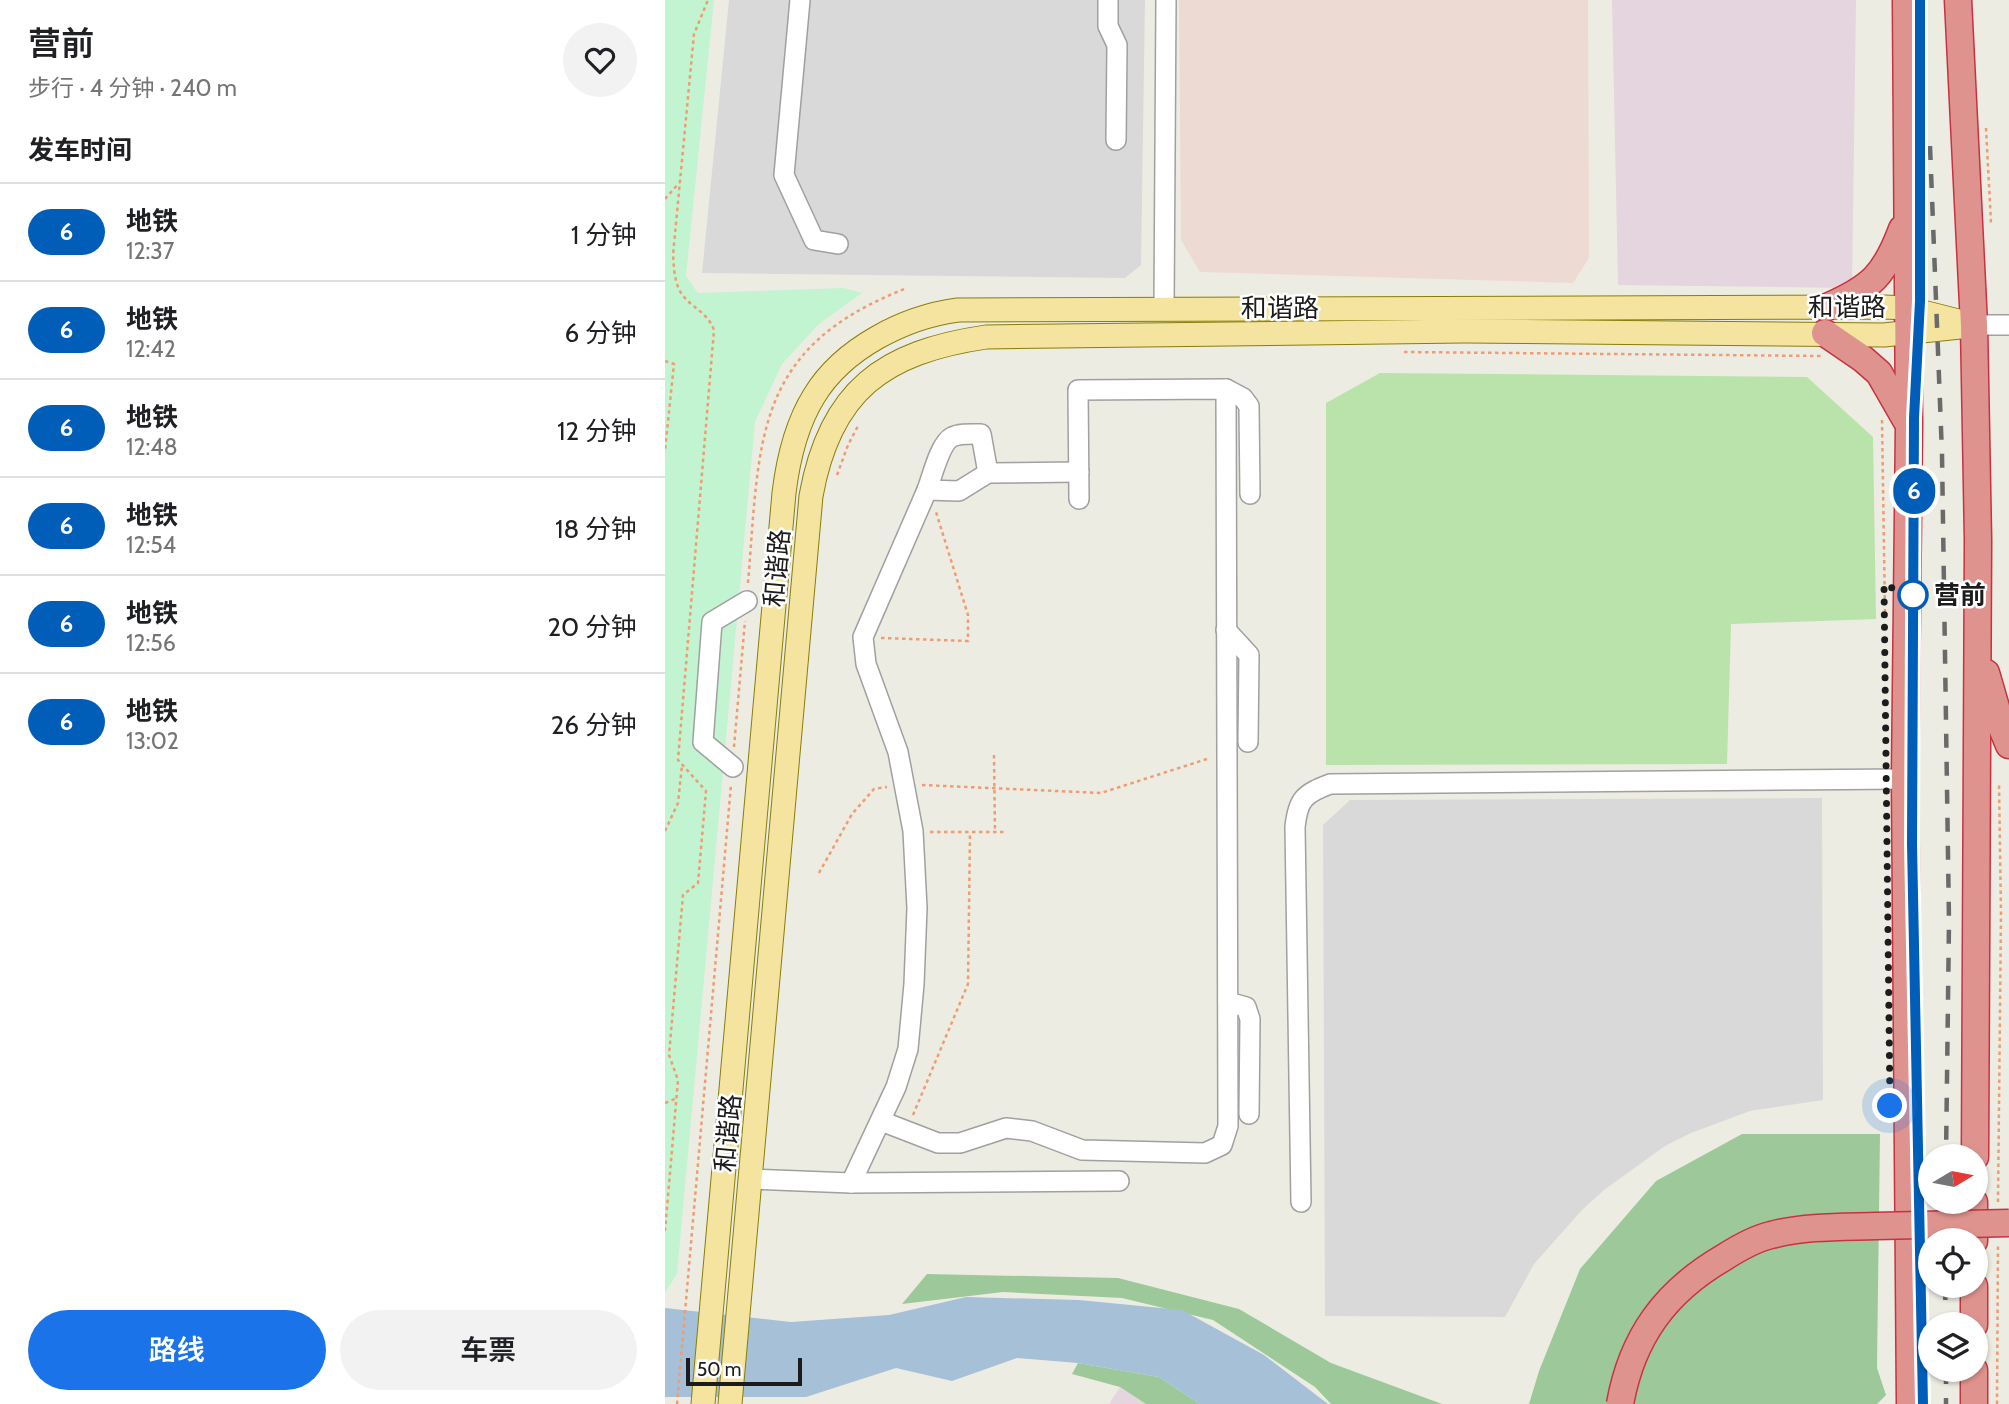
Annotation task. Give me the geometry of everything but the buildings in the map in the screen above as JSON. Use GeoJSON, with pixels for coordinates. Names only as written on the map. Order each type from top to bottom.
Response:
{"type":"FeatureCollection","features":[{"type":"Feature","properties":{"kind":"highway"},"geometry":{"type":"LineString","coordinates":[[1906,0],[1909,425],[1905,779],[1910,1404]]}},
{"type":"Feature","properties":{"kind":"highway"},"geometry":{"type":"LineString","coordinates":[[1958,0],[1974,325],[1977,642],[1975,1144]]}},
{"type":"Feature","properties":{"kind":"highway"},"geometry":{"type":"LineString","coordinates":[[1906,218],[1890,257],[1870,284],[1855,295],[1826,332],[1879,373],[1909,425]]}},
{"type":"Feature","properties":{"kind":"highway"},"geometry":{"type":"LineString","coordinates":[[1977,642],[2009,745]]}},
{"type":"Feature","properties":{"kind":"highway"},"geometry":{"type":"LineString","coordinates":[[1620,1404],[1634,1353],[1652,1320],[1676,1292],[1701,1270],[1736,1250],[1770,1235],[1821,1227],[2009,1223]]}},
{"type":"Feature","properties":{"kind":"highway"},"geometry":{"type":"LineString","coordinates":[[1632,1404],[1643,1360],[1664,1323],[1702,1283],[1743,1259],[1786,1246],[1832,1237],[2009,1235]]}},
{"type":"Feature","properties":{"kind":"highway"},"geometry":{"type":"LineString","coordinates":[[1974,1382],[1975,1404]]}},
{"type":"Feature","properties":{"kind":"main road","name":"和谐路"},"geometry":{"type":"LineString","coordinates":[[703,1404],[784,493],[788,464],[800,426],[814,395],[836,368],[871,342],[910,321],[958,310],[1164,308],[1826,332]]}},
{"type":"Feature","properties":{"kind":"main road","name":"和谐路"},"geometry":{"type":"LineString","coordinates":[[730,1404],[811,496],[814,477],[835,424],[848,402],[867,380],[909,355],[950,343],[986,337],[1464,331],[1826,332],[1908,321],[1974,325]]}},
{"type":"Feature","properties":{"kind":"street"},"geometry":{"type":"LineString","coordinates":[[800,0],[784,174],[814,240],[838,244]]}},
{"type":"Feature","properties":{"kind":"street"},"geometry":{"type":"LineString","coordinates":[[1108,0],[1108,26],[1117,45],[1116,140]]}},
{"type":"Feature","properties":{"kind":"street"},"geometry":{"type":"LineString","coordinates":[[1164,308],[1166,0]]}},
{"type":"Feature","properties":{"kind":"street"},"geometry":{"type":"LineString","coordinates":[[1974,325],[2009,325]]}},
{"type":"Feature","properties":{"kind":"street"},"geometry":{"type":"LineString","coordinates":[[881,1121],[938,1143],[960,1143],[1006,1128],[1032,1131],[1082,1150],[1205,1153],[1222,1145],[1228,1126],[1226,389]]}},
{"type":"Feature","properties":{"kind":"street"},"geometry":{"type":"LineString","coordinates":[[1079,499],[1078,390],[1226,389],[1243,398],[1249,406],[1250,494]]}},
{"type":"Feature","properties":{"kind":"street"},"geometry":{"type":"LineString","coordinates":[[851,1183],[896,1087],[908,1049],[917,908],[913,831],[898,752],[866,664],[863,636],[927,490],[942,448],[949,438],[961,434],[981,434],[988,473]]}},
{"type":"Feature","properties":{"kind":"street"},"geometry":{"type":"LineString","coordinates":[[927,490],[959,491],[988,473],[1079,472]]}},
{"type":"Feature","properties":{"kind":"street"},"geometry":{"type":"LineString","coordinates":[[733,767],[703,742],[712,622],[747,601]]}},
{"type":"Feature","properties":{"kind":"street"},"geometry":{"type":"LineString","coordinates":[[1226,630],[1249,656],[1248,742]]}},
{"type":"Feature","properties":{"kind":"street"},"geometry":{"type":"LineString","coordinates":[[1301,1202],[1296,827],[1299,804],[1313,791],[1330,785],[1905,779]]}},
{"type":"Feature","properties":{"kind":"street"},"geometry":{"type":"LineString","coordinates":[[1228,1003],[1246,1007],[1250,1019],[1249,1114]]}},
{"type":"Feature","properties":{"kind":"street"},"geometry":{"type":"LineString","coordinates":[[751,1179],[851,1183],[1119,1181]]}},
{"type":"Feature","properties":{"kind":"path"},"geometry":{"type":"LineString","coordinates":[[665,1231],[678,1080],[669,1055],[683,895],[698,883],[706,791],[678,760],[714,330],[709,318],[682,295],[674,277],[673,255],[694,34],[708,0]]}},
{"type":"Feature","properties":{"kind":"path"},"geometry":{"type":"LineString","coordinates":[[665,199],[681,180]]}},
{"type":"Feature","properties":{"kind":"path"},"geometry":{"type":"LineString","coordinates":[[1392,352],[1826,332]]}},
{"type":"Feature","properties":{"kind":"path"},"geometry":{"type":"LineString","coordinates":[[665,361],[674,364],[665,450]]}},
{"type":"Feature","properties":{"kind":"path"},"geometry":{"type":"LineString","coordinates":[[837,475],[848,444],[862,417]]}},
{"type":"Feature","properties":{"kind":"path"},"geometry":{"type":"LineString","coordinates":[[1882,417],[1885,613]]}},
{"type":"Feature","properties":{"kind":"path"},"geometry":{"type":"LineString","coordinates":[[863,636],[968,641],[968,615],[937,516]]}},
{"type":"Feature","properties":{"kind":"path"},"geometry":{"type":"LineString","coordinates":[[819,873],[852,814],[874,789],[904,784],[1101,793],[1227,753]]}},
{"type":"Feature","properties":{"kind":"path"},"geometry":{"type":"LineString","coordinates":[[994,755],[995,832]]}},
{"type":"Feature","properties":{"kind":"path"},"geometry":{"type":"LineString","coordinates":[[665,831],[678,803],[682,765]]}},
{"type":"Feature","properties":{"kind":"path"},"geometry":{"type":"LineString","coordinates":[[922,831],[1006,832]]}},
{"type":"Feature","properties":{"kind":"path"},"geometry":{"type":"LineString","coordinates":[[907,1131],[968,984],[970,832]]}},
{"type":"Feature","properties":{"kind":"path"},"geometry":{"type":"LineString","coordinates":[[665,1103],[677,1098]]}},
{"type":"Feature","properties":{"kind":"path"},"geometry":{"type":"LineString","coordinates":[[677,1404],[688,1294]]}},
{"type":"Feature","properties":{"kind":"shaded area"},"geometry":{"type":"Polygon","coordinates":[[[729,0],[1145,0],[1141,265],[1125,278],[702,273],[729,0]]]}},
{"type":"Feature","properties":{"kind":"shaded area"},"geometry":{"type":"Polygon","coordinates":[[[1179,0],[1588,0],[1589,258],[1573,283],[1200,272],[1181,240],[1179,0]]]}},
{"type":"Feature","properties":{"kind":"shaded area"},"geometry":{"type":"Polygon","coordinates":[[[1612,0],[1856,0],[1852,288],[1618,285],[1612,0]]]}},
{"type":"Feature","properties":{"kind":"shaded area"},"geometry":{"type":"Polygon","coordinates":[[[1822,798],[1823,1100],[1750,1111],[1691,1133],[1665,1146],[1604,1190],[1582,1210],[1534,1264],[1505,1317],[1325,1316],[1323,825],[1350,800],[1822,798]]]}},
{"type":"Feature","properties":{"kind":"shaded area"},"geometry":{"type":"Polygon","coordinates":[[[1120,1387],[1146,1404],[1109,1404],[1120,1387]]]}},
{"type":"Feature","properties":{"kind":"green space"},"geometry":{"type":"Polygon","coordinates":[[[665,0],[714,0],[686,276],[698,293],[843,288],[862,293],[819,324],[782,364],[755,422],[677,1274],[665,1293],[665,0]]]}},
{"type":"Feature","properties":{"kind":"green space"},"geometry":{"type":"Polygon","coordinates":[[[1380,373],[1807,377],[1873,437],[1876,619],[1731,624],[1727,764],[1326,765],[1326,403],[1380,373]]]}},
{"type":"Feature","properties":{"kind":"green space"},"geometry":{"type":"Polygon","coordinates":[[[1742,1134],[1880,1134],[1877,1368],[1886,1395],[1877,1404],[1529,1404],[1539,1371],[1580,1269],[1656,1181],[1742,1134]]]}},
{"type":"Feature","properties":{"kind":"green space"},"geometry":{"type":"Polygon","coordinates":[[[927,1274],[1118,1278],[1239,1309],[1331,1363],[1442,1404],[1331,1404],[1315,1387],[1213,1320],[1122,1298],[1003,1292],[902,1304],[927,1274]]]}},
{"type":"Feature","properties":{"kind":"green space"},"geometry":{"type":"Polygon","coordinates":[[[1078,1363],[1159,1377],[1200,1404],[1146,1404],[1120,1387],[1072,1374],[1078,1363]]]}},
{"type":"Feature","properties":{"kind":"water"},"geometry":{"type":"Polygon","coordinates":[[[966,1297],[1079,1300],[1182,1310],[1264,1355],[1328,1404],[1200,1404],[1159,1377],[1078,1363],[1017,1358],[952,1381],[896,1368],[806,1397],[665,1397],[665,1308],[791,1322],[889,1315],[966,1297]]]}},
{"type":"Feature","properties":{"kind":"railway"},"geometry":{"type":"LineString","coordinates":[[1920,0],[1920,301],[1914,418],[1912,844],[1923,1404]]}},
{"type":"Feature","properties":{"kind":"railway"},"geometry":{"type":"LineString","coordinates":[[1930,146],[1942,454],[1949,922],[1946,1144]]}},
{"type":"Feature","properties":{"kind":"railway"},"geometry":{"type":"LineString","coordinates":[[1946,1214],[1946,1228]]}},
{"type":"Feature","properties":{"kind":"railway"},"geometry":{"type":"LineString","coordinates":[[1945,1298],[1946,1312]]}},
{"type":"Feature","properties":{"kind":"railway"},"geometry":{"type":"LineString","coordinates":[[1946,1382],[1946,1404]]}},
{"type":"Feature","properties":{"kind":"metro line","name":"6"},"geometry":{"type":"LineString","coordinates":[[1920,0],[1920,301],[1914,418],[1912,844],[1923,1404]]}},
{"type":"Feature","properties":{"kind":"place","name":"营前"},"geometry":{"type":"Point","coordinates":[1913,595]}},
{"type":"Feature","properties":{"kind":"route"},"geometry":{"type":"LineString","coordinates":[[1890,1106],[1884,585],[1913,595]]}}]}
